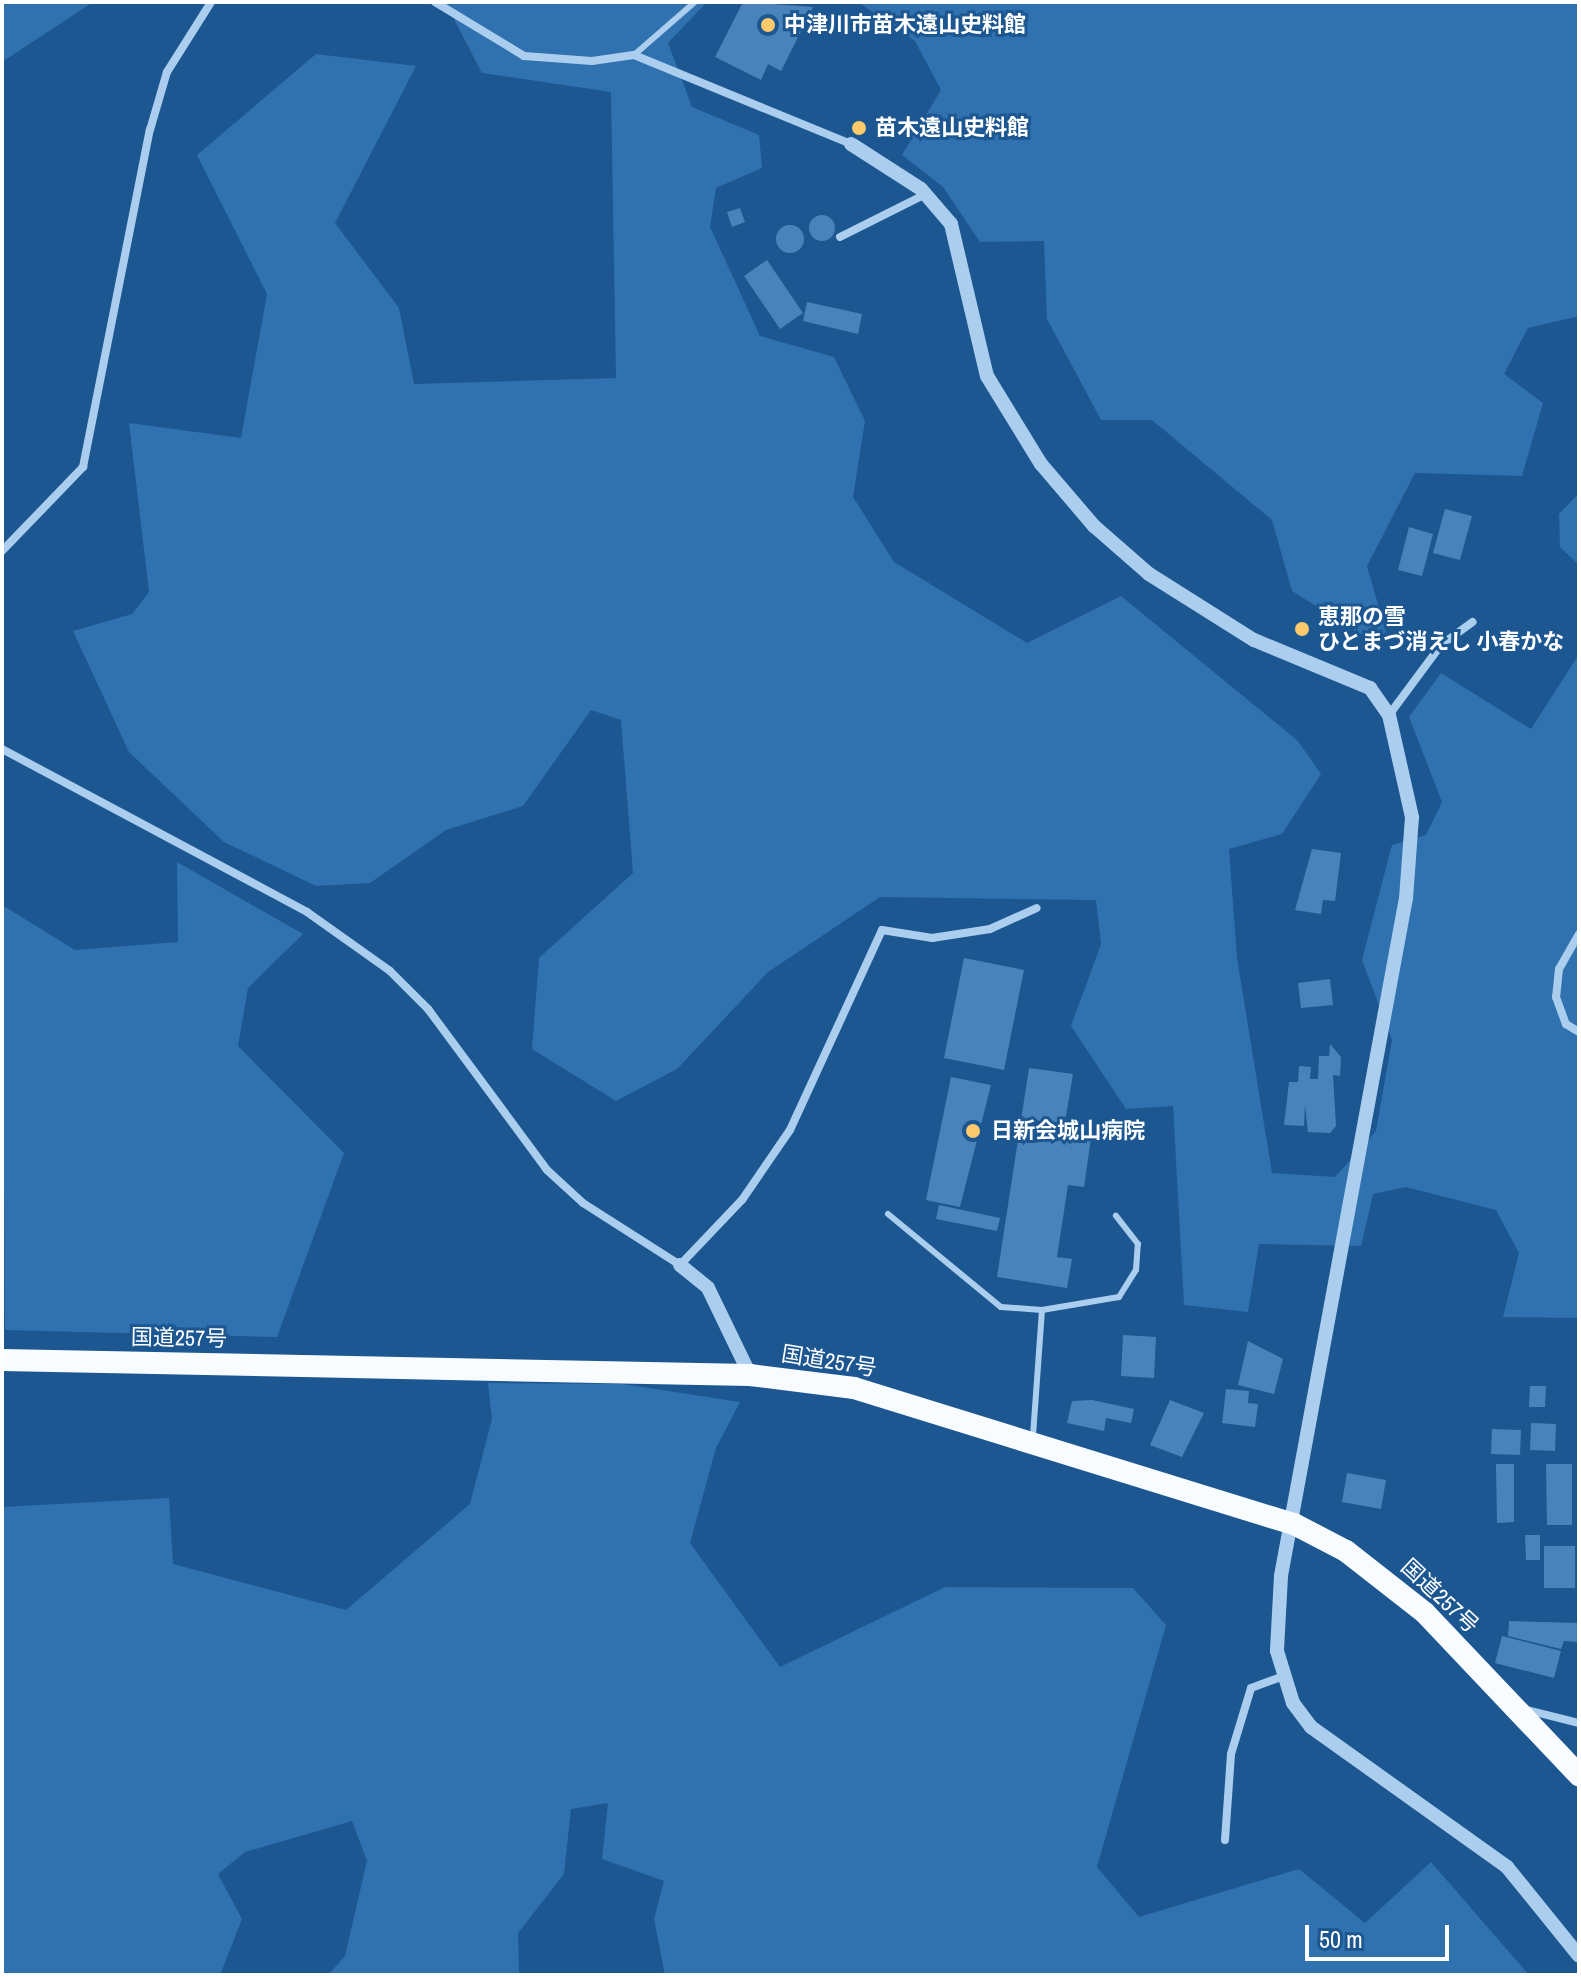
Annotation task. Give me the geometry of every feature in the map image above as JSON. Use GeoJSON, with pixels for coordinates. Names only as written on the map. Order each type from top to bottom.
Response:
{"type":"FeatureCollection","features":[{"type":"Feature","properties":{"kind":"highway","name":"国道257号"},"geometry":{"type":"LineString","coordinates":[[2,1360],[750,1375],[854,1388],[1294,1524],[1397,1588],[1579,1775]]}},
{"type":"Feature","properties":{"kind":"street"},"geometry":{"type":"LineString","coordinates":[[2,551],[83,467],[146,144],[167,72],[211,2]]}},
{"type":"Feature","properties":{"kind":"street"},"geometry":{"type":"LineString","coordinates":[[435,2],[487,38],[543,61],[634,55],[851,144],[926,194],[961,249],[987,376],[1041,464],[1094,526],[1149,574],[1254,640],[1370,688],[1389,715],[1412,817],[1406,898],[1275,1617],[1282,1677],[1311,1727],[1507,1867],[1579,1956]]}},
{"type":"Feature","properties":{"kind":"street"},"geometry":{"type":"LineString","coordinates":[[840,237],[926,194]]}},
{"type":"Feature","properties":{"kind":"street"},"geometry":{"type":"LineString","coordinates":[[1389,715],[1441,645],[1473,622]]}},
{"type":"Feature","properties":{"kind":"street"},"geometry":{"type":"LineString","coordinates":[[2,749],[307,912],[390,971],[428,1009],[547,1170],[583,1203],[680,1265],[708,1288],[750,1375]]}},
{"type":"Feature","properties":{"kind":"street"},"geometry":{"type":"LineString","coordinates":[[680,1265],[742,1200],[790,1130],[882,930],[932,938],[990,929],[1037,908]]}},
{"type":"Feature","properties":{"kind":"street"},"geometry":{"type":"LineString","coordinates":[[1579,934],[1559,969],[1556,997],[1566,1024],[1579,1032]]}},
{"type":"Feature","properties":{"kind":"street"},"geometry":{"type":"LineString","coordinates":[[1225,1840],[1231,1754],[1251,1688],[1282,1677]]}},
{"type":"Feature","properties":{"kind":"street"},"geometry":{"type":"LineString","coordinates":[[1515,1707],[1579,1723]]}},
{"type":"Feature","properties":{"kind":"lane"},"geometry":{"type":"LineString","coordinates":[[634,55],[695,2]]}},
{"type":"Feature","properties":{"kind":"lane"},"geometry":{"type":"LineString","coordinates":[[888,1214],[1001,1307],[1042,1310],[1119,1297],[1136,1270],[1138,1244],[1116,1216]]}},
{"type":"Feature","properties":{"kind":"lane"},"geometry":{"type":"LineString","coordinates":[[1032,1441],[1042,1310]]}},
{"type":"Feature","properties":{"kind":"shaded area"},"geometry":{"type":"Polygon","coordinates":[[[2,2],[93,2],[2,62],[2,2]]]}},
{"type":"Feature","properties":{"kind":"shaded area"},"geometry":{"type":"Polygon","coordinates":[[[445,2],[707,2],[668,43],[692,107],[759,135],[762,168],[716,188],[710,227],[760,336],[834,357],[865,421],[853,497],[894,562],[1027,643],[1121,596],[1298,741],[1321,774],[1282,834],[1229,849],[1237,958],[1272,1173],[1335,1177],[1376,1131],[1392,1040],[1362,960],[1392,845],[1426,835],[1442,802],[1409,717],[1441,673],[1531,729],[1579,654],[1579,1318],[1503,1317],[1519,1253],[1496,1210],[1406,1187],[1373,1194],[1361,1246],[1259,1244],[1248,1312],[1184,1305],[1173,1106],[1126,1109],[1071,1026],[1101,944],[1096,900],[880,897],[768,972],[677,1069],[616,1101],[532,1049],[539,958],[633,873],[621,720],[591,710],[523,806],[446,830],[370,883],[316,886],[224,842],[129,752],[73,631],[132,614],[149,592],[129,423],[241,438],[267,294],[197,155],[316,54],[416,66],[335,223],[399,308],[414,384],[616,378],[611,92],[482,73],[445,2]]]}},
{"type":"Feature","properties":{"kind":"shaded area"},"geometry":{"type":"Polygon","coordinates":[[[858,2],[1579,2],[1579,316],[1528,328],[1504,374],[1543,403],[1522,476],[1415,473],[1367,566],[1386,632],[1374,642],[1292,591],[1272,520],[1152,420],[1101,420],[1047,319],[1044,241],[980,242],[943,187],[902,155],[941,90],[915,41],[858,2]]]}},
{"type":"Feature","properties":{"kind":"shaded area"},"geometry":{"type":"Polygon","coordinates":[[[1579,493],[1579,565],[1560,547],[1559,514],[1579,493]]]}},
{"type":"Feature","properties":{"kind":"shaded area"},"geometry":{"type":"Polygon","coordinates":[[[177,862],[303,934],[248,988],[238,1046],[344,1153],[277,1337],[5,1330],[2,905],[75,950],[178,942],[177,862]]]}},
{"type":"Feature","properties":{"kind":"shaded area"},"geometry":{"type":"Polygon","coordinates":[[[488,1383],[623,1384],[740,1402],[716,1448],[690,1543],[780,1667],[945,1587],[1133,1588],[1166,1625],[1097,1867],[1139,1917],[1299,1869],[1365,1923],[1431,1862],[1529,1975],[665,1975],[654,1919],[664,1881],[602,1859],[608,1803],[571,1809],[564,1874],[518,1933],[519,1975],[328,1975],[345,1956],[367,1861],[352,1821],[245,1852],[218,1874],[242,1919],[220,1975],[2,1975],[2,1507],[169,1498],[173,1564],[346,1610],[470,1504],[492,1419],[488,1383]]]}},
{"type":"Feature","properties":{"kind":"building"},"geometry":{"type":"Polygon","coordinates":[[[743,2],[813,7],[781,71],[768,64],[761,80],[715,57],[743,2]]]}},
{"type":"Feature","properties":{"kind":"building"},"geometry":{"type":"Polygon","coordinates":[[[740,208],[745,222],[732,227],[727,212],[740,208]]]}},
{"type":"Feature","properties":{"kind":"building"},"geometry":{"type":"Polygon","coordinates":[[[822,215],[831,219],[835,228],[831,237],[822,241],[813,237],[809,228],[813,219],[822,215]]]}},
{"type":"Feature","properties":{"kind":"building"},"geometry":{"type":"Polygon","coordinates":[[[790,225],[800,229],[804,239],[800,249],[790,253],[780,249],[776,239],[780,229],[790,225]]]}},
{"type":"Feature","properties":{"kind":"building"},"geometry":{"type":"Polygon","coordinates":[[[767,260],[803,313],[780,329],[744,276],[767,260]]]}},
{"type":"Feature","properties":{"kind":"building"},"geometry":{"type":"Polygon","coordinates":[[[807,302],[862,314],[858,334],[803,321],[807,302]]]}},
{"type":"Feature","properties":{"kind":"building"},"geometry":{"type":"Polygon","coordinates":[[[1445,509],[1472,516],[1460,560],[1433,553],[1445,509]]]}},
{"type":"Feature","properties":{"kind":"building"},"geometry":{"type":"Polygon","coordinates":[[[1409,527],[1433,534],[1422,576],[1398,570],[1409,527]]]}},
{"type":"Feature","properties":{"kind":"building"},"geometry":{"type":"Polygon","coordinates":[[[1312,849],[1341,853],[1335,901],[1323,900],[1321,914],[1295,910],[1312,849]]]}},
{"type":"Feature","properties":{"kind":"building"},"geometry":{"type":"Polygon","coordinates":[[[964,958],[1024,970],[1004,1070],[944,1058],[964,958]]]}},
{"type":"Feature","properties":{"kind":"building"},"geometry":{"type":"Polygon","coordinates":[[[1330,979],[1333,1005],[1301,1008],[1298,983],[1330,979]]]}},
{"type":"Feature","properties":{"kind":"building"},"geometry":{"type":"Polygon","coordinates":[[[1330,1044],[1341,1057],[1340,1076],[1333,1075],[1336,1126],[1330,1133],[1308,1132],[1305,1105],[1304,1126],[1284,1125],[1289,1082],[1298,1082],[1299,1066],[1311,1067],[1310,1079],[1318,1079],[1319,1056],[1329,1056],[1330,1044]]]}},
{"type":"Feature","properties":{"kind":"building"},"geometry":{"type":"Polygon","coordinates":[[[1029,1068],[1073,1074],[1063,1134],[1091,1138],[1084,1187],[1068,1185],[1057,1257],[1072,1259],[1067,1288],[997,1277],[1029,1068]]]}},
{"type":"Feature","properties":{"kind":"building"},"geometry":{"type":"Polygon","coordinates":[[[951,1077],[991,1085],[960,1207],[926,1200],[951,1077]]]}},
{"type":"Feature","properties":{"kind":"building"},"geometry":{"type":"Polygon","coordinates":[[[939,1205],[1000,1218],[997,1231],[936,1219],[939,1205]]]}},
{"type":"Feature","properties":{"kind":"building"},"geometry":{"type":"Polygon","coordinates":[[[1123,1335],[1156,1337],[1154,1378],[1121,1376],[1123,1335]]]}},
{"type":"Feature","properties":{"kind":"building"},"geometry":{"type":"Polygon","coordinates":[[[1248,1341],[1283,1359],[1274,1394],[1238,1385],[1248,1341]]]}},
{"type":"Feature","properties":{"kind":"building"},"geometry":{"type":"Polygon","coordinates":[[[1530,1386],[1546,1386],[1545,1407],[1529,1407],[1530,1386]]]}},
{"type":"Feature","properties":{"kind":"building"},"geometry":{"type":"Polygon","coordinates":[[[1226,1389],[1249,1391],[1248,1403],[1258,1404],[1255,1427],[1222,1423],[1226,1389]]]}},
{"type":"Feature","properties":{"kind":"building"},"geometry":{"type":"Polygon","coordinates":[[[1092,1400],[1134,1409],[1131,1423],[1106,1418],[1104,1431],[1067,1423],[1072,1401],[1092,1400]]]}},
{"type":"Feature","properties":{"kind":"building"},"geometry":{"type":"Polygon","coordinates":[[[1170,1400],[1204,1413],[1182,1457],[1150,1445],[1170,1400]]]}},
{"type":"Feature","properties":{"kind":"building"},"geometry":{"type":"Polygon","coordinates":[[[1531,1423],[1556,1424],[1555,1451],[1530,1450],[1531,1423]]]}},
{"type":"Feature","properties":{"kind":"building"},"geometry":{"type":"Polygon","coordinates":[[[1492,1429],[1521,1430],[1520,1455],[1491,1454],[1492,1429]]]}},
{"type":"Feature","properties":{"kind":"building"},"geometry":{"type":"Polygon","coordinates":[[[1496,1464],[1514,1464],[1514,1522],[1497,1523],[1496,1464]]]}},
{"type":"Feature","properties":{"kind":"building"},"geometry":{"type":"Polygon","coordinates":[[[1546,1464],[1572,1464],[1572,1525],[1547,1525],[1546,1464]]]}},
{"type":"Feature","properties":{"kind":"building"},"geometry":{"type":"Polygon","coordinates":[[[1347,1473],[1386,1480],[1381,1509],[1342,1502],[1347,1473]]]}},
{"type":"Feature","properties":{"kind":"building"},"geometry":{"type":"Polygon","coordinates":[[[1525,1535],[1540,1535],[1540,1560],[1526,1560],[1525,1535]]]}},
{"type":"Feature","properties":{"kind":"building"},"geometry":{"type":"Polygon","coordinates":[[[1544,1546],[1575,1546],[1575,1588],[1544,1588],[1544,1546]]]}},
{"type":"Feature","properties":{"kind":"building"},"geometry":{"type":"Polygon","coordinates":[[[1509,1621],[1579,1623],[1579,1642],[1564,1641],[1561,1649],[1508,1636],[1509,1621]]]}},
{"type":"Feature","properties":{"kind":"building"},"geometry":{"type":"Polygon","coordinates":[[[1502,1636],[1561,1651],[1554,1678],[1495,1663],[1502,1636]]]}},
{"type":"Feature","properties":{"kind":"place","name":"中津川市苗木遠山史料館"},"geometry":{"type":"Point","coordinates":[768,25]}},
{"type":"Feature","properties":{"kind":"place","name":"苗木遠山史料館"},"geometry":{"type":"Point","coordinates":[859,128]}},
{"type":"Feature","properties":{"kind":"place","name":"恵那の雪 ひとまづ消えし 小春かな"},"geometry":{"type":"Point","coordinates":[1302,629]}},
{"type":"Feature","properties":{"kind":"place","name":"日新会城山病院"},"geometry":{"type":"Point","coordinates":[973,1131]}}]}
